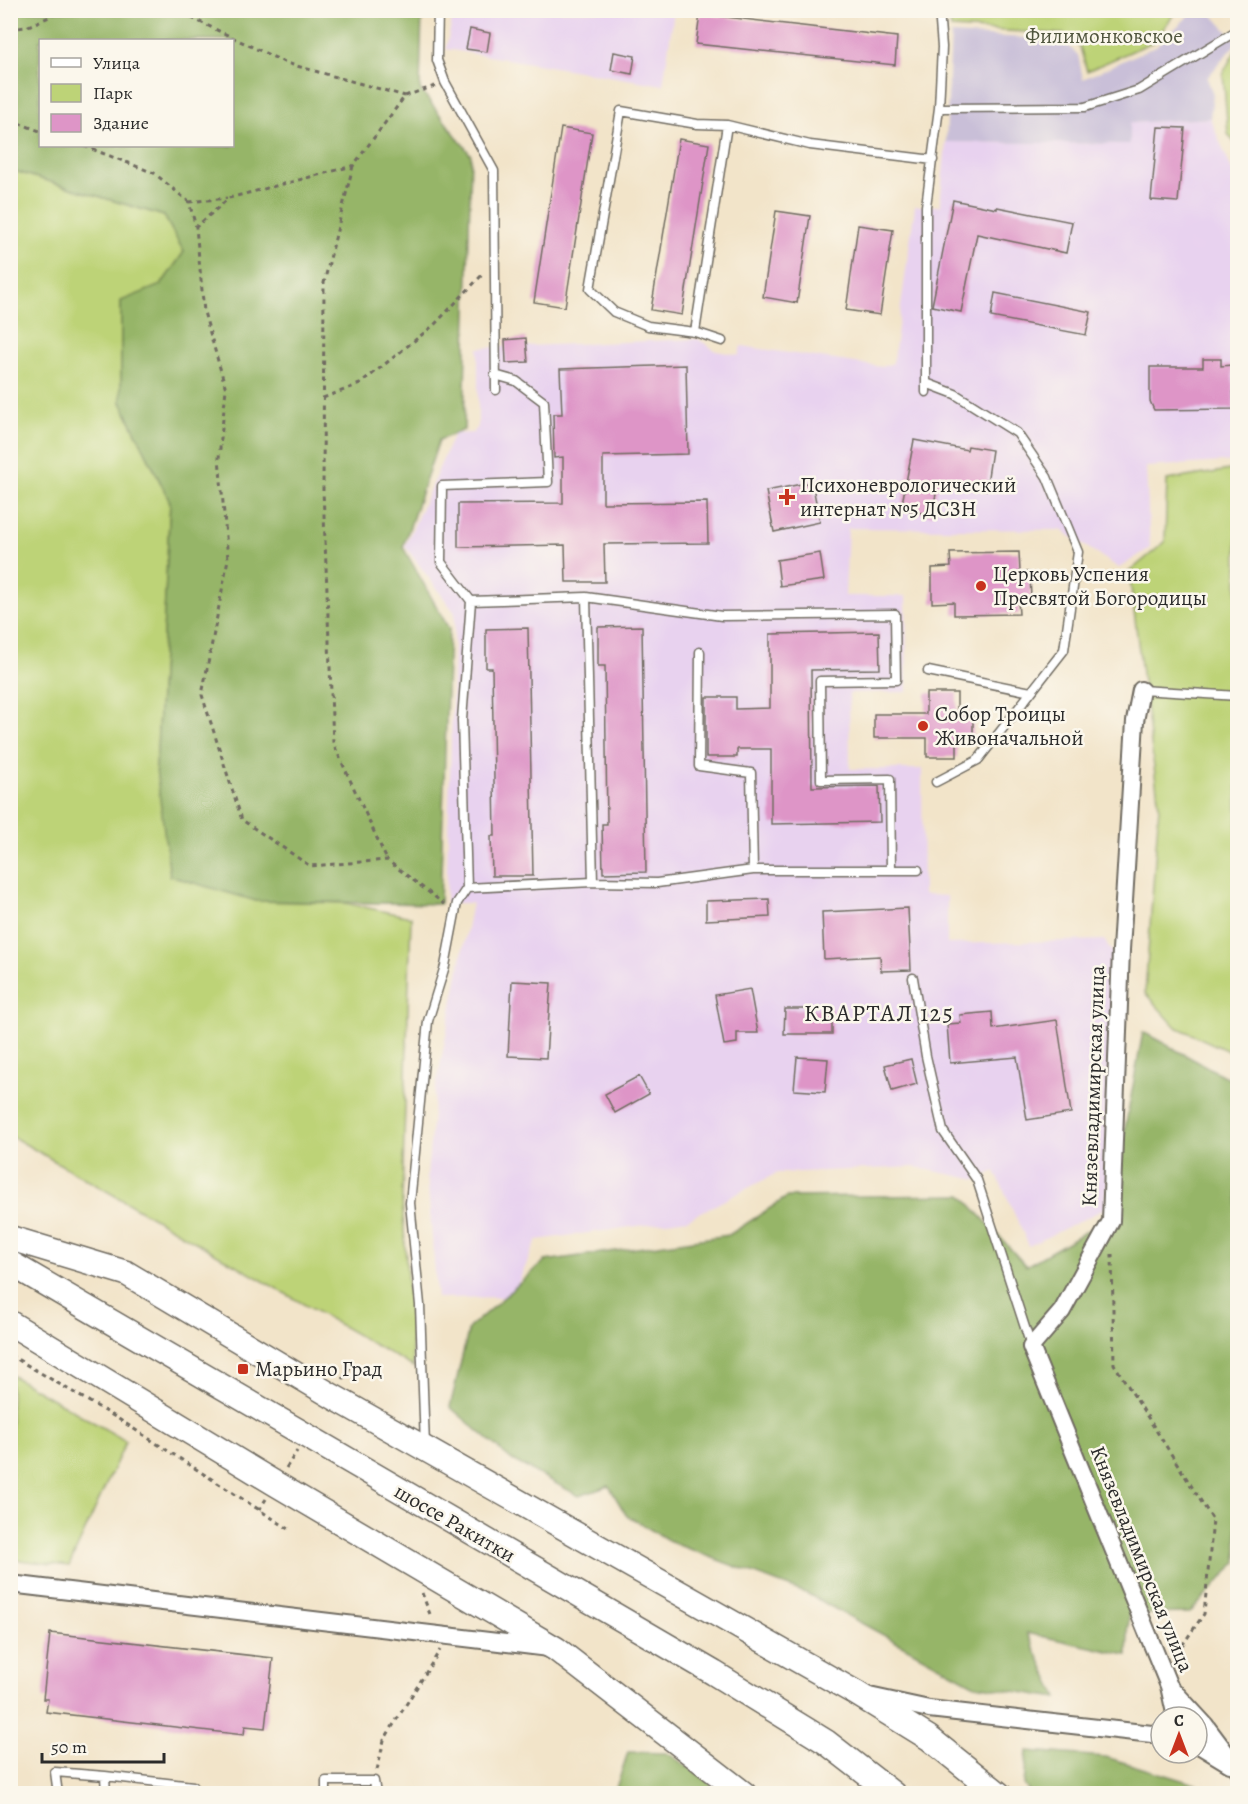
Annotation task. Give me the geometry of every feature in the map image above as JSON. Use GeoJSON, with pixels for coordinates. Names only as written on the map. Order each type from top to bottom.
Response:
{"type":"FeatureCollection","features":[{"type":"Feature","properties":{"kind":"street","name":"Князевладимирская улица"},"geometry":{"type":"LineString","coordinates":[[1141,690],[1135,721],[1121,950],[1111,1221],[1062,1311],[1031,1347],[1166,1679],[1205,1725],[1237,1768]]}},
{"type":"Feature","properties":{"kind":"street"},"geometry":{"type":"LineString","coordinates":[[10,1238],[126,1273],[332,1396],[856,1693],[929,1738],[999,1794]]}},
{"type":"Feature","properties":{"kind":"street","name":"шоссе Ракитки"},"geometry":{"type":"LineString","coordinates":[[10,1263],[714,1673],[826,1742],[893,1794]]}},
{"type":"Feature","properties":{"kind":"street"},"geometry":{"type":"LineString","coordinates":[[10,1323],[276,1484],[556,1649],[744,1794]]}},
{"type":"Feature","properties":{"kind":"street"},"geometry":{"type":"LineString","coordinates":[[10,1584],[556,1649]]}},
{"type":"Feature","properties":{"kind":"street"},"geometry":{"type":"LineString","coordinates":[[1166,1679],[1173,1705]]}},
{"type":"Feature","properties":{"kind":"street"},"geometry":{"type":"LineString","coordinates":[[856,1693],[929,1709],[1149,1734]]}},
{"type":"Feature","properties":{"kind":"street"},"geometry":{"type":"LineString","coordinates":[[1209,1751],[1237,1768]]}},
{"type":"Feature","properties":{"kind":"lane"},"geometry":{"type":"LineString","coordinates":[[438,10],[437,60],[445,82],[494,171],[496,390]]}},
{"type":"Feature","properties":{"kind":"lane"},"geometry":{"type":"LineString","coordinates":[[936,782],[978,760],[1064,650],[1078,552],[1047,477],[1017,433],[955,394],[926,387],[926,206],[939,108],[942,47],[939,10]]}},
{"type":"Feature","properties":{"kind":"lane"},"geometry":{"type":"LineString","coordinates":[[939,108],[1085,108],[1139,90],[1238,30]]}},
{"type":"Feature","properties":{"kind":"lane"},"geometry":{"type":"LineString","coordinates":[[722,341],[695,332],[640,323],[614,312],[590,289],[621,111],[697,124],[727,125],[810,146],[933,160]]}},
{"type":"Feature","properties":{"kind":"lane"},"geometry":{"type":"LineString","coordinates":[[695,332],[727,125]]}},
{"type":"Feature","properties":{"kind":"lane"},"geometry":{"type":"LineString","coordinates":[[426,1449],[420,1305],[410,1203],[428,1021],[445,966],[457,903],[467,888],[462,720],[471,601],[441,562],[442,486],[548,482],[543,402],[516,381],[495,375]]}},
{"type":"Feature","properties":{"kind":"lane"},"geometry":{"type":"LineString","coordinates":[[471,601],[586,597],[722,616],[895,614],[896,680],[820,681],[821,780],[890,779],[891,870]]}},
{"type":"Feature","properties":{"kind":"lane"},"geometry":{"type":"LineString","coordinates":[[586,597],[593,882]]}},
{"type":"Feature","properties":{"kind":"lane"},"geometry":{"type":"LineString","coordinates":[[700,652],[699,766],[751,772],[753,870]]}},
{"type":"Feature","properties":{"kind":"lane"},"geometry":{"type":"LineString","coordinates":[[928,671],[1031,692]]}},
{"type":"Feature","properties":{"kind":"lane"},"geometry":{"type":"LineString","coordinates":[[1141,690],[1238,696]]}},
{"type":"Feature","properties":{"kind":"lane"},"geometry":{"type":"LineString","coordinates":[[467,888],[593,882],[657,883],[753,870],[918,870]]}},
{"type":"Feature","properties":{"kind":"lane"},"geometry":{"type":"LineString","coordinates":[[913,978],[926,1056],[943,1131],[977,1180],[1031,1347]]}},
{"type":"Feature","properties":{"kind":"lane"},"geometry":{"type":"LineString","coordinates":[[58,1794],[55,1772],[193,1786]]}},
{"type":"Feature","properties":{"kind":"lane"},"geometry":{"type":"LineString","coordinates":[[105,1776],[106,1794]]}},
{"type":"Feature","properties":{"kind":"lane"},"geometry":{"type":"LineString","coordinates":[[326,1794],[326,1781],[374,1781],[376,1794]]}},
{"type":"Feature","properties":{"kind":"path"},"geometry":{"type":"LineString","coordinates":[[10,29],[26,27],[65,10]]}},
{"type":"Feature","properties":{"kind":"path"},"geometry":{"type":"LineString","coordinates":[[175,10],[286,63],[405,96]]}},
{"type":"Feature","properties":{"kind":"path"},"geometry":{"type":"LineString","coordinates":[[445,82],[405,96],[353,166],[324,283],[323,490],[333,743],[387,860],[430,891],[455,913]]}},
{"type":"Feature","properties":{"kind":"path"},"geometry":{"type":"LineString","coordinates":[[10,120],[39,130]]}},
{"type":"Feature","properties":{"kind":"path"},"geometry":{"type":"LineString","coordinates":[[87,147],[153,173],[189,202],[196,227],[204,312],[226,389],[219,458],[228,559],[202,695],[242,820],[310,866],[387,860]]}},
{"type":"Feature","properties":{"kind":"path"},"geometry":{"type":"LineString","coordinates":[[189,202],[229,198],[353,166]]}},
{"type":"Feature","properties":{"kind":"path"},"geometry":{"type":"LineString","coordinates":[[196,227],[229,198]]}},
{"type":"Feature","properties":{"kind":"path"},"geometry":{"type":"LineString","coordinates":[[323,398],[360,384],[434,326],[495,262]]}},
{"type":"Feature","properties":{"kind":"path"},"geometry":{"type":"LineString","coordinates":[[1111,1221],[1114,1364],[1213,1520],[1204,1614],[1166,1679]]}},
{"type":"Feature","properties":{"kind":"path"},"geometry":{"type":"LineString","coordinates":[[10,1355],[117,1418],[292,1531]]}},
{"type":"Feature","properties":{"kind":"shaded area"},"geometry":{"type":"Polygon","coordinates":[[[454,11],[674,11],[663,85],[446,49],[454,11]]]}},
{"type":"Feature","properties":{"kind":"shaded area"},"geometry":{"type":"Polygon","coordinates":[[[1194,11],[1209,11],[1237,42],[1207,78],[1213,94],[1210,118],[1130,123],[1130,144],[946,142],[951,34],[1062,40],[1078,55],[1083,79],[1156,46],[1194,11]]]}},
{"type":"Feature","properties":{"kind":"shaded area","name":"Психоневрологический интернат №5 ДСЗН"},"geometry":{"type":"Polygon","coordinates":[[[1210,118],[1237,182],[1237,461],[1146,467],[1150,548],[1119,568],[1061,530],[848,528],[845,596],[906,596],[907,692],[849,693],[850,769],[922,769],[923,895],[947,896],[947,944],[1104,940],[1116,957],[1106,1208],[1029,1246],[995,1171],[977,1180],[915,1167],[777,1173],[688,1219],[537,1240],[512,1297],[437,1298],[427,1175],[435,1092],[472,903],[446,903],[455,613],[405,546],[454,434],[473,433],[478,427],[478,348],[698,339],[716,351],[739,355],[741,346],[882,367],[893,363],[915,206],[940,206],[946,142],[1129,144],[1130,123],[1210,118]]]}},
{"type":"Feature","properties":{"kind":"green space","name":"Филимонковское"},"geometry":{"type":"Polygon","coordinates":[[[948,10],[1176,11],[1155,41],[1087,71],[1080,47],[1064,34],[951,28],[948,10]]]}},
{"type":"Feature","properties":{"kind":"green space"},"geometry":{"type":"Polygon","coordinates":[[[10,11],[422,11],[420,89],[471,155],[464,430],[439,440],[403,547],[449,629],[440,904],[256,901],[170,876],[156,769],[170,502],[121,402],[121,301],[161,285],[184,252],[164,216],[11,170],[10,11]]]}},
{"type":"Feature","properties":{"kind":"green space"},"geometry":{"type":"Polygon","coordinates":[[[1237,48],[1237,146],[1228,134],[1223,73],[1237,48]]]}},
{"type":"Feature","properties":{"kind":"green space"},"geometry":{"type":"Polygon","coordinates":[[[11,170],[164,216],[184,252],[161,285],[121,302],[121,402],[170,502],[156,769],[256,901],[345,903],[411,917],[402,1199],[413,1367],[11,1136],[11,170]]]}},
{"type":"Feature","properties":{"kind":"green space"},"geometry":{"type":"Polygon","coordinates":[[[1237,469],[1237,1055],[1176,1027],[1145,993],[1159,806],[1129,572],[1165,542],[1167,480],[1237,469]]]}},
{"type":"Feature","properties":{"kind":"green space"},"geometry":{"type":"Polygon","coordinates":[[[1143,1032],[1237,1083],[1237,1562],[1190,1613],[1129,1614],[1127,1655],[1027,1633],[1058,1698],[975,1685],[808,1594],[673,1543],[626,1515],[609,1486],[579,1496],[512,1460],[450,1407],[469,1328],[545,1261],[729,1235],[787,1197],[962,1195],[1026,1266],[1108,1219],[1143,1032]]]}},
{"type":"Feature","properties":{"kind":"green space"},"geometry":{"type":"Polygon","coordinates":[[[11,1375],[126,1441],[69,1566],[11,1559],[11,1375]]]}},
{"type":"Feature","properties":{"kind":"green space"},"geometry":{"type":"Polygon","coordinates":[[[1027,1751],[1106,1757],[1198,1785],[1206,1793],[1030,1793],[1024,1785],[1027,1751]]]}},
{"type":"Feature","properties":{"kind":"green space"},"geometry":{"type":"Polygon","coordinates":[[[628,1752],[667,1753],[709,1781],[714,1793],[614,1794],[628,1752]]]}},
{"type":"Feature","properties":{"kind":"building"},"geometry":{"type":"Polygon","coordinates":[[[700,14],[897,37],[895,65],[696,44],[700,14]]]}},
{"type":"Feature","properties":{"kind":"building"},"geometry":{"type":"Polygon","coordinates":[[[470,29],[490,33],[487,52],[466,49],[470,29]]]}},
{"type":"Feature","properties":{"kind":"building"},"geometry":{"type":"Polygon","coordinates":[[[614,52],[635,56],[632,74],[611,70],[614,52]]]}},
{"type":"Feature","properties":{"kind":"building"},"geometry":{"type":"Polygon","coordinates":[[[1158,127],[1185,128],[1178,202],[1151,200],[1158,127]]]}},
{"type":"Feature","properties":{"kind":"building"},"geometry":{"type":"Polygon","coordinates":[[[561,128],[592,133],[565,307],[534,302],[561,128]]]}},
{"type":"Feature","properties":{"kind":"building"},"geometry":{"type":"Polygon","coordinates":[[[679,139],[709,144],[682,315],[651,310],[679,139]]]}},
{"type":"Feature","properties":{"kind":"building"},"geometry":{"type":"Polygon","coordinates":[[[953,200],[1072,222],[1066,253],[977,234],[961,312],[932,306],[953,200]]]}},
{"type":"Feature","properties":{"kind":"building"},"geometry":{"type":"Polygon","coordinates":[[[776,211],[810,216],[797,303],[763,297],[776,211]]]}},
{"type":"Feature","properties":{"kind":"building"},"geometry":{"type":"Polygon","coordinates":[[[858,225],[893,230],[880,315],[846,310],[858,225]]]}},
{"type":"Feature","properties":{"kind":"building"},"geometry":{"type":"Polygon","coordinates":[[[995,293],[1091,312],[1086,335],[991,317],[995,293]]]}},
{"type":"Feature","properties":{"kind":"building"},"geometry":{"type":"Polygon","coordinates":[[[526,338],[528,362],[506,363],[505,340],[526,338]]]}},
{"type":"Feature","properties":{"kind":"building"},"geometry":{"type":"Polygon","coordinates":[[[1203,359],[1221,359],[1221,366],[1232,365],[1234,409],[1154,410],[1150,401],[1150,367],[1203,367],[1203,359]]]}},
{"type":"Feature","properties":{"kind":"building"},"geometry":{"type":"Polygon","coordinates":[[[686,365],[688,454],[603,456],[603,503],[707,502],[708,543],[604,544],[605,582],[566,582],[565,545],[458,547],[458,504],[563,503],[563,457],[554,458],[553,414],[562,414],[560,369],[686,365]]]}},
{"type":"Feature","properties":{"kind":"building"},"geometry":{"type":"Polygon","coordinates":[[[914,440],[967,450],[968,446],[992,450],[986,490],[938,483],[932,515],[901,509],[914,440]]]}},
{"type":"Feature","properties":{"kind":"building"},"geometry":{"type":"Polygon","coordinates":[[[812,482],[820,522],[774,532],[766,491],[812,482]]]}},
{"type":"Feature","properties":{"kind":"building","name":"Церковь Успения Пресвятой Богородицы"},"geometry":{"type":"Polygon","coordinates":[[[1019,552],[1020,572],[1030,572],[1031,600],[1018,600],[1019,614],[954,615],[954,602],[932,603],[932,568],[951,567],[950,553],[1019,552]]]}},
{"type":"Feature","properties":{"kind":"building"},"geometry":{"type":"Polygon","coordinates":[[[820,553],[824,580],[780,586],[777,560],[820,553]]]}},
{"type":"Feature","properties":{"kind":"building"},"geometry":{"type":"Polygon","coordinates":[[[642,626],[646,872],[603,873],[602,824],[607,824],[605,666],[598,666],[598,627],[642,626]]]}},
{"type":"Feature","properties":{"kind":"building"},"geometry":{"type":"Polygon","coordinates":[[[528,628],[533,876],[492,876],[491,836],[495,836],[492,668],[486,668],[486,629],[528,628]]]}},
{"type":"Feature","properties":{"kind":"building"},"geometry":{"type":"Polygon","coordinates":[[[879,632],[880,669],[811,670],[812,787],[879,786],[880,822],[771,824],[771,749],[737,749],[737,757],[706,757],[706,697],[736,697],[736,709],[770,708],[770,634],[879,632]]]}},
{"type":"Feature","properties":{"kind":"building","name":"Собор Троицы Живоначальной"},"geometry":{"type":"Polygon","coordinates":[[[926,693],[957,693],[957,713],[973,713],[973,738],[957,738],[957,757],[927,757],[927,738],[874,738],[874,714],[926,714],[926,693]]]}},
{"type":"Feature","properties":{"kind":"building"},"geometry":{"type":"Polygon","coordinates":[[[769,899],[770,917],[706,920],[706,901],[769,899]]]}},
{"type":"Feature","properties":{"kind":"building"},"geometry":{"type":"Polygon","coordinates":[[[908,908],[911,970],[881,971],[880,956],[824,959],[822,912],[908,908]]]}},
{"type":"Feature","properties":{"kind":"building"},"geometry":{"type":"Polygon","coordinates":[[[512,981],[551,983],[546,1058],[508,1056],[512,981]]]}},
{"type":"Feature","properties":{"kind":"building"},"geometry":{"type":"Polygon","coordinates":[[[750,989],[758,1033],[737,1033],[737,1043],[724,1045],[715,995],[750,989]]]}},
{"type":"Feature","properties":{"kind":"building"},"geometry":{"type":"Polygon","coordinates":[[[785,1009],[832,1009],[832,1034],[784,1034],[785,1009]]]}},
{"type":"Feature","properties":{"kind":"building"},"geometry":{"type":"Polygon","coordinates":[[[992,1012],[993,1029],[1057,1020],[1071,1113],[1027,1120],[1017,1057],[950,1063],[947,1024],[961,1023],[960,1015],[992,1012]]]}},
{"type":"Feature","properties":{"kind":"building"},"geometry":{"type":"Polygon","coordinates":[[[797,1057],[828,1059],[825,1092],[794,1090],[797,1057]]]}},
{"type":"Feature","properties":{"kind":"building"},"geometry":{"type":"Polygon","coordinates":[[[911,1059],[917,1084],[892,1091],[885,1065],[911,1059]]]}},
{"type":"Feature","properties":{"kind":"building"},"geometry":{"type":"Polygon","coordinates":[[[639,1076],[649,1094],[615,1113],[605,1094],[639,1076]]]}},
{"type":"Feature","properties":{"kind":"building"},"geometry":{"type":"Polygon","coordinates":[[[50,1633],[273,1658],[265,1728],[245,1726],[244,1735],[46,1712],[48,1699],[43,1699],[50,1633]]]}},
{"type":"Feature","properties":{"kind":"place","name":"Психоневрологический интернат №5 ДСЗН"},"geometry":{"type":"Point","coordinates":[787,497]}},
{"type":"Feature","properties":{"kind":"place","name":"Церковь Успения Пресвятой Богородицы"},"geometry":{"type":"Point","coordinates":[981,586]}},
{"type":"Feature","properties":{"kind":"place","name":"Собор Троицы Живоначальной"},"geometry":{"type":"Point","coordinates":[923,726]}},
{"type":"Feature","properties":{"kind":"place","name":"Марьино Град"},"geometry":{"type":"Point","coordinates":[243,1369]}},
{"type":"Feature","properties":{"kind":"district","name":"КВАРТАЛ 125"},"geometry":{"type":"Point","coordinates":[879,1013]}}]}
